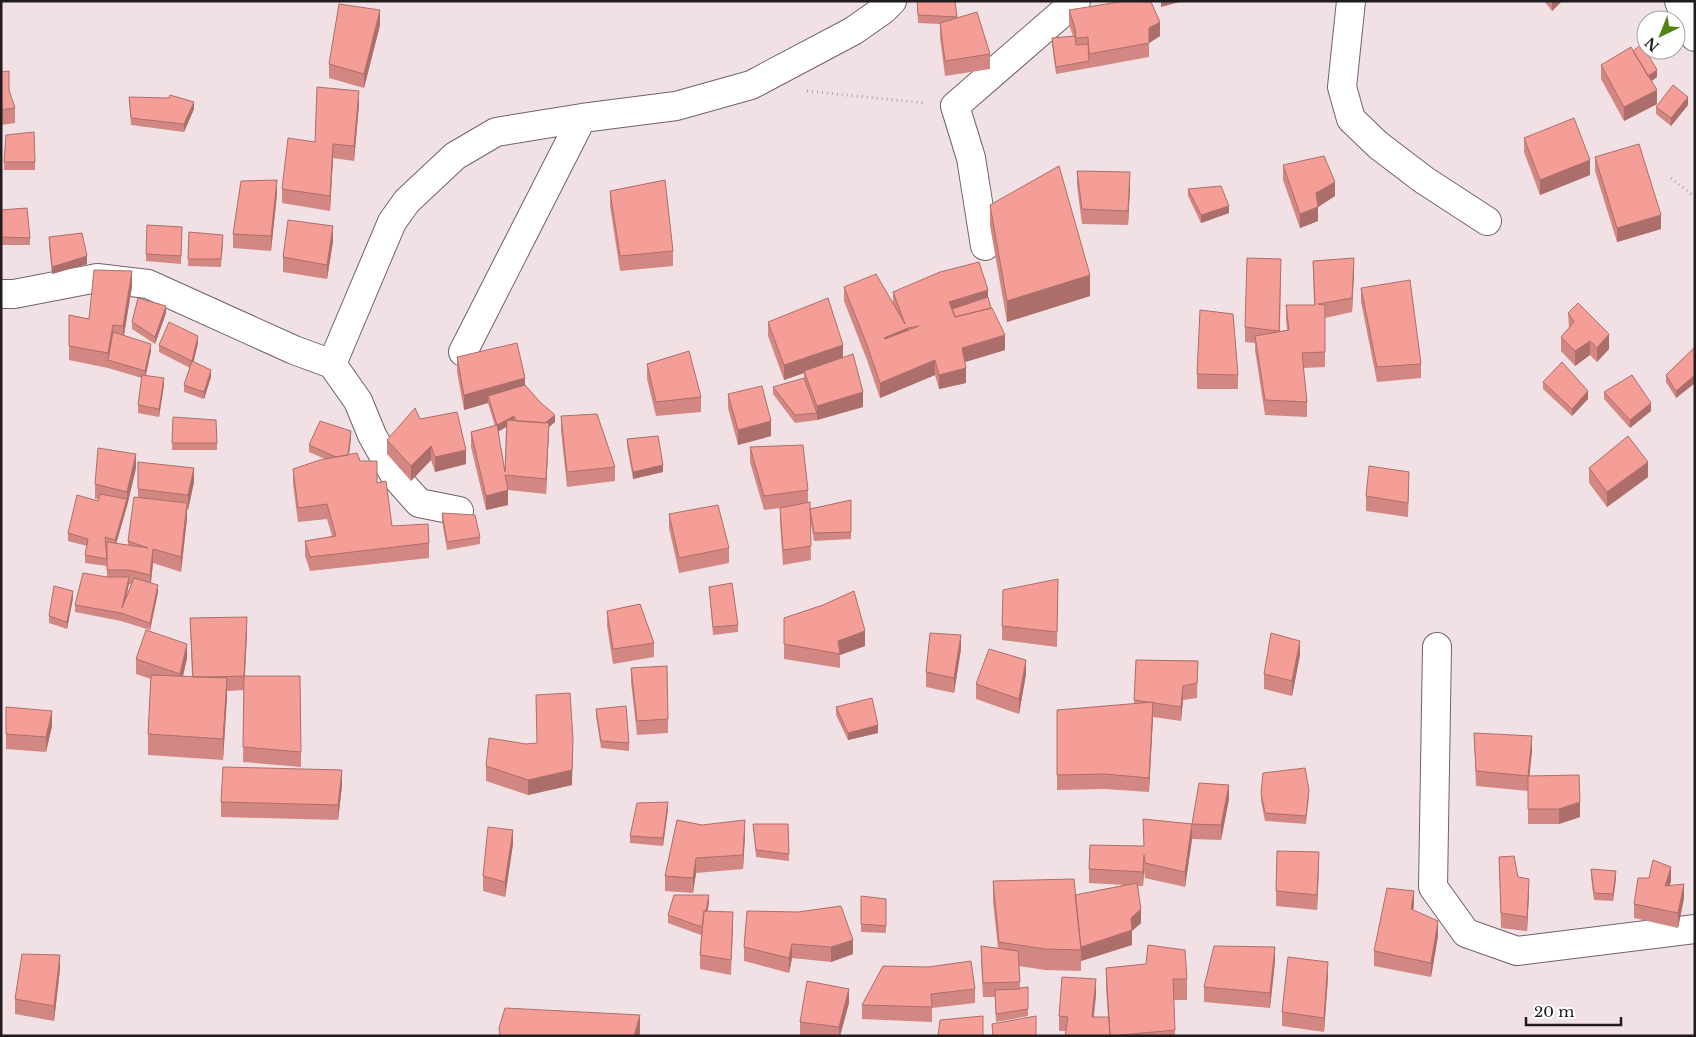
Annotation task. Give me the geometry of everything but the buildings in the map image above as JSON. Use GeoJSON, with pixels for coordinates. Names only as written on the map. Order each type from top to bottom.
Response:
{"type":"FeatureCollection","features":[{"type":"Feature","properties":{"kind":"street"},"geometry":{"type":"LineString","coordinates":[[332,364],[392,222],[407,202],[455,156],[496,132],[582,118],[676,106],[751,85],[853,31],[883,10],[892,1]]}},
{"type":"Feature","properties":{"kind":"street"},"geometry":{"type":"LineString","coordinates":[[985,246],[970,158],[955,106],[1076,1]]}},
{"type":"Feature","properties":{"kind":"street"},"geometry":{"type":"LineString","coordinates":[[1351,1],[1342,87],[1351,119],[1378,145],[1424,180],[1487,221]]}},
{"type":"Feature","properties":{"kind":"street"},"geometry":{"type":"LineString","coordinates":[[1679,1],[1690,30],[1695,36]]}},
{"type":"Feature","properties":{"kind":"street"},"geometry":{"type":"LineString","coordinates":[[462,352],[582,118]]}},
{"type":"Feature","properties":{"kind":"street"},"geometry":{"type":"LineString","coordinates":[[1,294],[14,294],[97,278],[148,284],[294,350],[332,364],[358,401],[372,435],[395,476],[419,503],[459,511]]}},
{"type":"Feature","properties":{"kind":"street"},"geometry":{"type":"LineString","coordinates":[[1437,647],[1433,887],[1466,933],[1517,951],[1695,929]]}},
{"type":"Feature","properties":{"kind":"path"},"geometry":{"type":"LineString","coordinates":[[800,90],[955,106]]}},
{"type":"Feature","properties":{"kind":"path"},"geometry":{"type":"LineString","coordinates":[[1671,178],[1695,196]]}}]}
